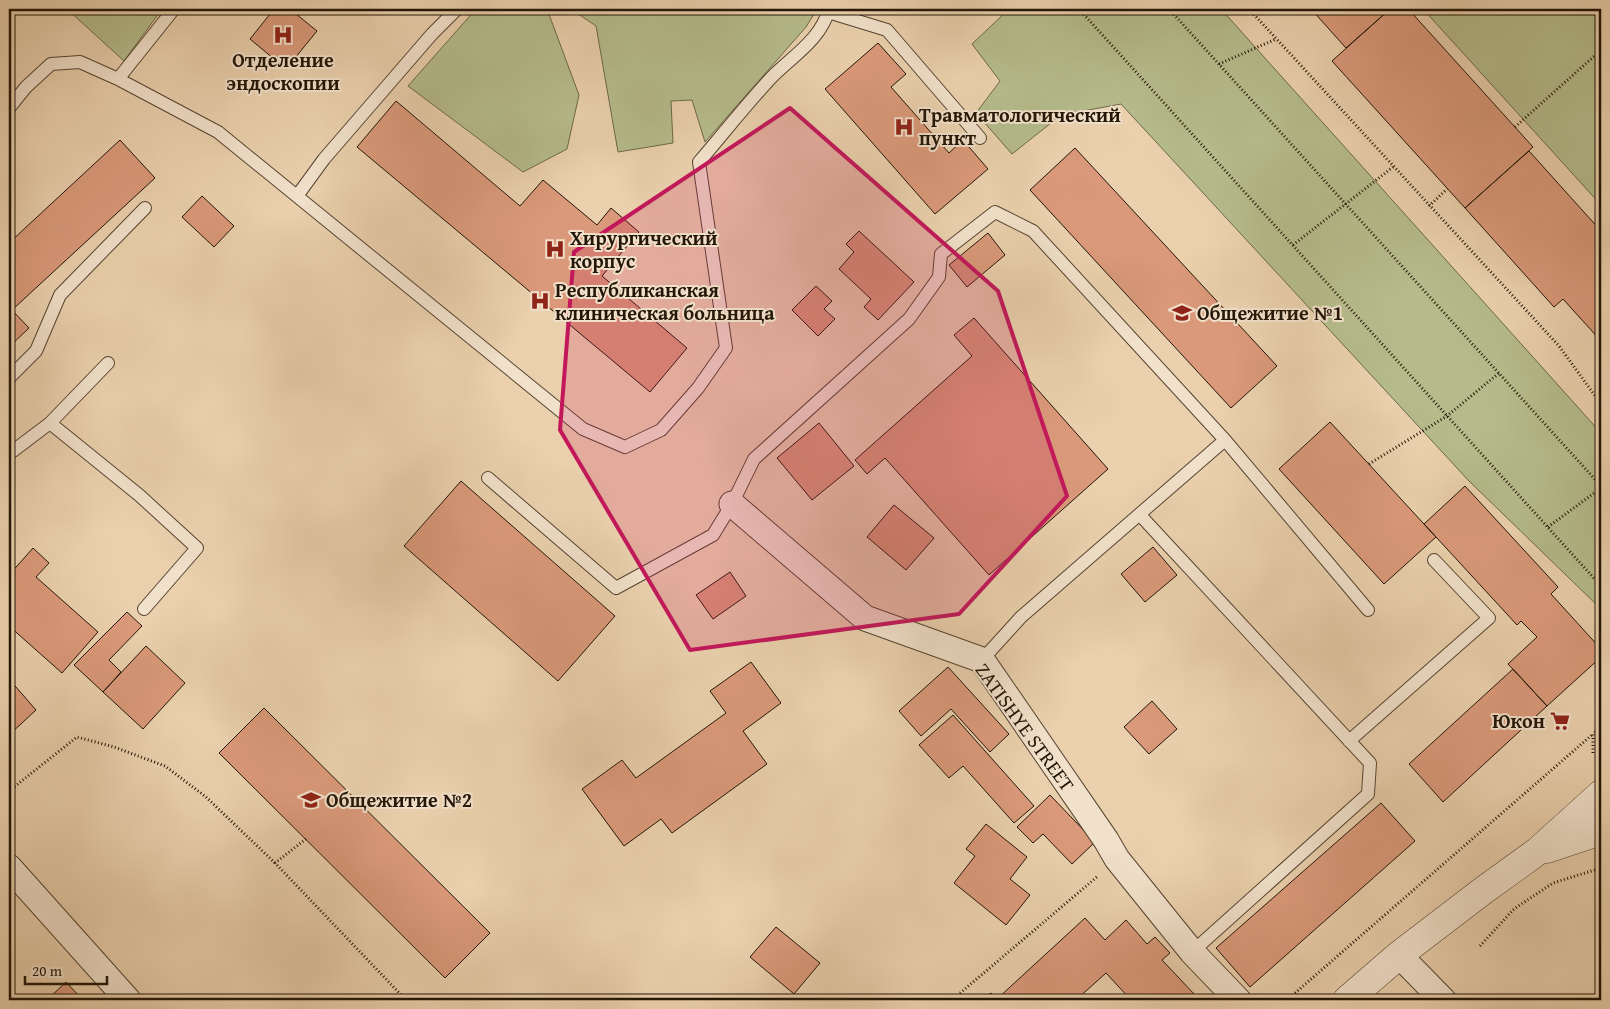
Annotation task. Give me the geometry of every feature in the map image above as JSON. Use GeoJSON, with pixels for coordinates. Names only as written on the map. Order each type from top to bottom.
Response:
{"type":"FeatureCollection","features":[{"type":"Feature","properties":{"kind":"street","name":"ZATISHYE STREET"},"geometry":{"type":"LineString","coordinates":[[732,504],[865,618],[982,660],[1106,840],[1117,859],[1192,952],[1238,1000]]}},
{"type":"Feature","properties":{"kind":"street"},"geometry":{"type":"LineString","coordinates":[[1347,1000],[1399,955],[1538,851],[1601,794]]}},
{"type":"Feature","properties":{"kind":"street"},"geometry":{"type":"LineString","coordinates":[[1538,851],[1601,831]]}},
{"type":"Feature","properties":{"kind":"street"},"geometry":{"type":"LineString","coordinates":[[9,867],[128,1000]]}},
{"type":"Feature","properties":{"kind":"street"},"geometry":{"type":"LineString","coordinates":[[1399,955],[1443,1000]]}},
{"type":"Feature","properties":{"kind":"lane"},"geometry":{"type":"LineString","coordinates":[[118,79],[174,9]]}},
{"type":"Feature","properties":{"kind":"lane"},"geometry":{"type":"LineString","coordinates":[[297,196],[324,159],[432,34],[457,9]]}},
{"type":"Feature","properties":{"kind":"lane"},"geometry":{"type":"LineString","coordinates":[[9,108],[26,87],[51,64],[80,62],[118,79],[218,132],[583,429],[625,447],[661,430],[698,388],[726,348],[699,162],[771,78],[807,46],[820,29],[829,10],[887,30],[980,138]]}},
{"type":"Feature","properties":{"kind":"lane"},"geometry":{"type":"LineString","coordinates":[[9,378],[36,352],[60,295],[145,208]]}},
{"type":"Feature","properties":{"kind":"lane"},"geometry":{"type":"LineString","coordinates":[[488,478],[616,588],[713,535],[732,504],[754,458],[909,320],[939,277],[941,254],[995,212],[1033,231],[1225,440],[1368,610]]}},
{"type":"Feature","properties":{"kind":"lane"},"geometry":{"type":"LineString","coordinates":[[9,454],[50,423],[108,363]]}},
{"type":"Feature","properties":{"kind":"lane"},"geometry":{"type":"LineString","coordinates":[[50,423],[138,495],[197,548],[144,609]]}},
{"type":"Feature","properties":{"kind":"lane"},"geometry":{"type":"LineString","coordinates":[[982,660],[1021,617],[1225,440]]}},
{"type":"Feature","properties":{"kind":"lane"},"geometry":{"type":"LineString","coordinates":[[1140,515],[1370,763],[1368,794],[1192,952]]}},
{"type":"Feature","properties":{"kind":"lane"},"geometry":{"type":"LineString","coordinates":[[1349,741],[1489,618],[1434,560]]}},
{"type":"Feature","properties":{"kind":"path"},"geometry":{"type":"LineString","coordinates":[[1078,9],[1601,586]]}},
{"type":"Feature","properties":{"kind":"path"},"geometry":{"type":"LineString","coordinates":[[1169,9],[1601,487],[1548,527]]}},
{"type":"Feature","properties":{"kind":"path"},"geometry":{"type":"LineString","coordinates":[[1249,9],[1558,346],[1601,404]]}},
{"type":"Feature","properties":{"kind":"path"},"geometry":{"type":"LineString","coordinates":[[1219,64],[1276,39]]}},
{"type":"Feature","properties":{"kind":"path"},"geometry":{"type":"LineString","coordinates":[[1515,127],[1601,50]]}},
{"type":"Feature","properties":{"kind":"path"},"geometry":{"type":"LineString","coordinates":[[1292,245],[1393,167]]}},
{"type":"Feature","properties":{"kind":"path"},"geometry":{"type":"LineString","coordinates":[[1429,206],[1447,189]]}},
{"type":"Feature","properties":{"kind":"path"},"geometry":{"type":"LineString","coordinates":[[1369,464],[1447,416],[1499,373]]}},
{"type":"Feature","properties":{"kind":"path"},"geometry":{"type":"LineString","coordinates":[[1287,1000],[1601,727]]}},
{"type":"Feature","properties":{"kind":"path"},"geometry":{"type":"LineString","coordinates":[[1593,734],[1593,754]]}},
{"type":"Feature","properties":{"kind":"path"},"geometry":{"type":"LineString","coordinates":[[9,791],[77,738],[114,747],[165,766],[206,797],[275,863],[406,1000]]}},
{"type":"Feature","properties":{"kind":"path"},"geometry":{"type":"LineString","coordinates":[[275,863],[306,839]]}},
{"type":"Feature","properties":{"kind":"path"},"geometry":{"type":"LineString","coordinates":[[952,1000],[1117,859]]}},
{"type":"Feature","properties":{"kind":"path"},"geometry":{"type":"LineString","coordinates":[[1480,946],[1514,908],[1553,883],[1601,868]]}},
{"type":"Feature","properties":{"kind":"highlighted area"},"geometry":{"type":"Polygon","coordinates":[[[790,108],[998,291],[1067,496],[959,614],[690,650],[560,430],[574,252],[790,108]]]}},
{"type":"Feature","properties":{"kind":"green space"},"geometry":{"type":"Polygon","coordinates":[[[67,9],[162,9],[124,61],[67,9]]]}},
{"type":"Feature","properties":{"kind":"green space"},"geometry":{"type":"Polygon","coordinates":[[[476,9],[547,9],[579,95],[567,149],[523,172],[408,86],[476,9]]]}},
{"type":"Feature","properties":{"kind":"green space"},"geometry":{"type":"Polygon","coordinates":[[[571,9],[812,9],[814,14],[806,27],[705,142],[692,100],[671,101],[673,143],[618,152],[596,26],[571,9]]]}},
{"type":"Feature","properties":{"kind":"green space"},"geometry":{"type":"Polygon","coordinates":[[[1009,9],[1221,9],[1601,433],[1601,609],[1468,480],[1121,104],[1061,115],[1012,154],[976,113],[1000,81],[972,44],[1009,9]]]}},
{"type":"Feature","properties":{"kind":"green space"},"geometry":{"type":"Polygon","coordinates":[[[1423,9],[1589,9],[1601,22],[1601,205],[1423,9]]]}},
{"type":"Feature","properties":{"kind":"building"},"geometry":{"type":"Polygon","coordinates":[[[274,9],[290,9],[317,31],[286,69],[250,39],[274,9]]]}},
{"type":"Feature","properties":{"kind":"building"},"geometry":{"type":"Polygon","coordinates":[[[1311,9],[1390,9],[1346,48],[1311,9]]]}},
{"type":"Feature","properties":{"kind":"building"},"geometry":{"type":"Polygon","coordinates":[[[1390,9],[1412,9],[1411,12],[1533,147],[1465,208],[1332,61],[1390,9]]]}},
{"type":"Feature","properties":{"kind":"building"},"geometry":{"type":"Polygon","coordinates":[[[878,43],[906,74],[891,87],[949,153],[963,140],[988,169],[935,214],[825,89],[878,43]]]}},
{"type":"Feature","properties":{"kind":"building"},"geometry":{"type":"Polygon","coordinates":[[[396,101],[520,206],[543,180],[597,225],[611,208],[639,232],[602,276],[687,348],[650,392],[357,147],[396,101]]]}},
{"type":"Feature","properties":{"kind":"building"},"geometry":{"type":"Polygon","coordinates":[[[120,140],[155,178],[12,310],[9,307],[9,243],[120,140]]]}},
{"type":"Feature","properties":{"kind":"building"},"geometry":{"type":"Polygon","coordinates":[[[1075,148],[1277,366],[1231,408],[1030,190],[1075,148]]]}},
{"type":"Feature","properties":{"kind":"building"},"geometry":{"type":"Polygon","coordinates":[[[1529,151],[1601,231],[1601,341],[1563,299],[1554,307],[1465,208],[1529,151]]]}},
{"type":"Feature","properties":{"kind":"building"},"geometry":{"type":"Polygon","coordinates":[[[202,196],[234,226],[214,247],[182,217],[202,196]]]}},
{"type":"Feature","properties":{"kind":"building"},"geometry":{"type":"Polygon","coordinates":[[[859,231],[914,282],[878,320],[864,307],[871,299],[839,269],[854,252],[846,244],[859,231]]]}},
{"type":"Feature","properties":{"kind":"building"},"geometry":{"type":"Polygon","coordinates":[[[988,233],[1005,255],[967,287],[949,265],[988,233]]]}},
{"type":"Feature","properties":{"kind":"building"},"geometry":{"type":"Polygon","coordinates":[[[816,286],[832,301],[824,309],[835,319],[818,336],[792,310],[816,286]]]}},
{"type":"Feature","properties":{"kind":"building"},"geometry":{"type":"Polygon","coordinates":[[[9,307],[29,328],[9,347],[9,307]]]}},
{"type":"Feature","properties":{"kind":"building"},"geometry":{"type":"Polygon","coordinates":[[[974,318],[1108,469],[989,575],[885,458],[867,474],[855,460],[972,356],[954,335],[974,318]]]}},
{"type":"Feature","properties":{"kind":"building"},"geometry":{"type":"Polygon","coordinates":[[[1330,422],[1436,537],[1384,584],[1279,469],[1330,422]]]}},
{"type":"Feature","properties":{"kind":"building"},"geometry":{"type":"Polygon","coordinates":[[[819,423],[854,466],[812,500],[777,458],[819,423]]]}},
{"type":"Feature","properties":{"kind":"building"},"geometry":{"type":"Polygon","coordinates":[[[461,481],[615,616],[558,681],[404,546],[461,481]]]}},
{"type":"Feature","properties":{"kind":"building"},"geometry":{"type":"Polygon","coordinates":[[[1465,486],[1558,587],[1551,594],[1601,649],[1601,657],[1547,706],[1508,664],[1537,637],[1521,621],[1517,625],[1424,524],[1465,486]]]}},
{"type":"Feature","properties":{"kind":"building"},"geometry":{"type":"Polygon","coordinates":[[[894,505],[934,538],[906,570],[867,537],[894,505]]]}},
{"type":"Feature","properties":{"kind":"building"},"geometry":{"type":"Polygon","coordinates":[[[1153,547],[1177,575],[1145,602],[1121,574],[1153,547]]]}},
{"type":"Feature","properties":{"kind":"building"},"geometry":{"type":"Polygon","coordinates":[[[33,548],[49,563],[36,577],[98,632],[62,673],[9,626],[9,575],[33,548]]]}},
{"type":"Feature","properties":{"kind":"building"},"geometry":{"type":"Polygon","coordinates":[[[730,572],[746,596],[713,619],[696,595],[730,572]]]}},
{"type":"Feature","properties":{"kind":"building"},"geometry":{"type":"Polygon","coordinates":[[[127,612],[142,626],[109,660],[121,672],[103,692],[74,665],[127,612]]]}},
{"type":"Feature","properties":{"kind":"building"},"geometry":{"type":"Polygon","coordinates":[[[146,646],[185,683],[143,729],[103,692],[146,646]]]}},
{"type":"Feature","properties":{"kind":"building"},"geometry":{"type":"Polygon","coordinates":[[[751,662],[781,703],[743,731],[767,764],[672,833],[661,819],[624,846],[582,789],[622,760],[636,778],[726,713],[710,691],[751,662]]]}},
{"type":"Feature","properties":{"kind":"building"},"geometry":{"type":"Polygon","coordinates":[[[948,667],[1009,734],[990,752],[951,709],[921,736],[899,711],[948,667]]]}},
{"type":"Feature","properties":{"kind":"building"},"geometry":{"type":"Polygon","coordinates":[[[1513,669],[1547,706],[1443,802],[1409,764],[1513,669]]]}},
{"type":"Feature","properties":{"kind":"building"},"geometry":{"type":"Polygon","coordinates":[[[9,679],[36,710],[9,735],[9,679]]]}},
{"type":"Feature","properties":{"kind":"building"},"geometry":{"type":"Polygon","coordinates":[[[1152,701],[1177,729],[1149,754],[1124,727],[1152,701]]]}},
{"type":"Feature","properties":{"kind":"building"},"geometry":{"type":"Polygon","coordinates":[[[264,708],[490,933],[445,978],[219,753],[264,708]]]}},
{"type":"Feature","properties":{"kind":"building"},"geometry":{"type":"Polygon","coordinates":[[[953,715],[1034,806],[1014,823],[963,766],[949,778],[919,745],[953,715]]]}},
{"type":"Feature","properties":{"kind":"building"},"geometry":{"type":"Polygon","coordinates":[[[1050,795],[1095,842],[1072,864],[1043,834],[1033,843],[1017,827],[1050,795]]]}},
{"type":"Feature","properties":{"kind":"building"},"geometry":{"type":"Polygon","coordinates":[[[1381,803],[1415,841],[1250,987],[1216,948],[1381,803]]]}},
{"type":"Feature","properties":{"kind":"building"},"geometry":{"type":"Polygon","coordinates":[[[986,824],[1027,857],[1010,879],[1030,895],[1006,925],[954,883],[975,856],[966,849],[986,824]]]}},
{"type":"Feature","properties":{"kind":"building"},"geometry":{"type":"Polygon","coordinates":[[[1085,918],[1105,940],[1126,920],[1147,944],[1155,937],[1170,953],[1162,960],[1195,995],[1190,1000],[1131,1000],[1106,973],[1076,1000],[982,1000],[991,993],[997,999],[1085,918]]]}},
{"type":"Feature","properties":{"kind":"building"},"geometry":{"type":"Polygon","coordinates":[[[776,927],[820,963],[794,994],[750,957],[776,927]]]}},
{"type":"Feature","properties":{"kind":"building"},"geometry":{"type":"Polygon","coordinates":[[[66,982],[81,998],[79,1000],[47,1000],[66,982]]]}},
{"type":"Feature","properties":{"kind":"place","name":"Отделение эндоскопии"},"geometry":{"type":"Point","coordinates":[283,35]}},
{"type":"Feature","properties":{"kind":"place","name":"Травматологический пункт"},"geometry":{"type":"Point","coordinates":[904,127]}},
{"type":"Feature","properties":{"kind":"place","name":"Хирургический корпус"},"geometry":{"type":"Point","coordinates":[555,249]}},
{"type":"Feature","properties":{"kind":"place","name":"Республиканская клиническая больница"},"geometry":{"type":"Point","coordinates":[540,301]}},
{"type":"Feature","properties":{"kind":"place","name":"Общежитие №1"},"geometry":{"type":"Point","coordinates":[1182,313]}},
{"type":"Feature","properties":{"kind":"place","name":"Юкон"},"geometry":{"type":"Point","coordinates":[1560,721]}},
{"type":"Feature","properties":{"kind":"place","name":"Общежитие №2"},"geometry":{"type":"Point","coordinates":[311,800]}}]}
